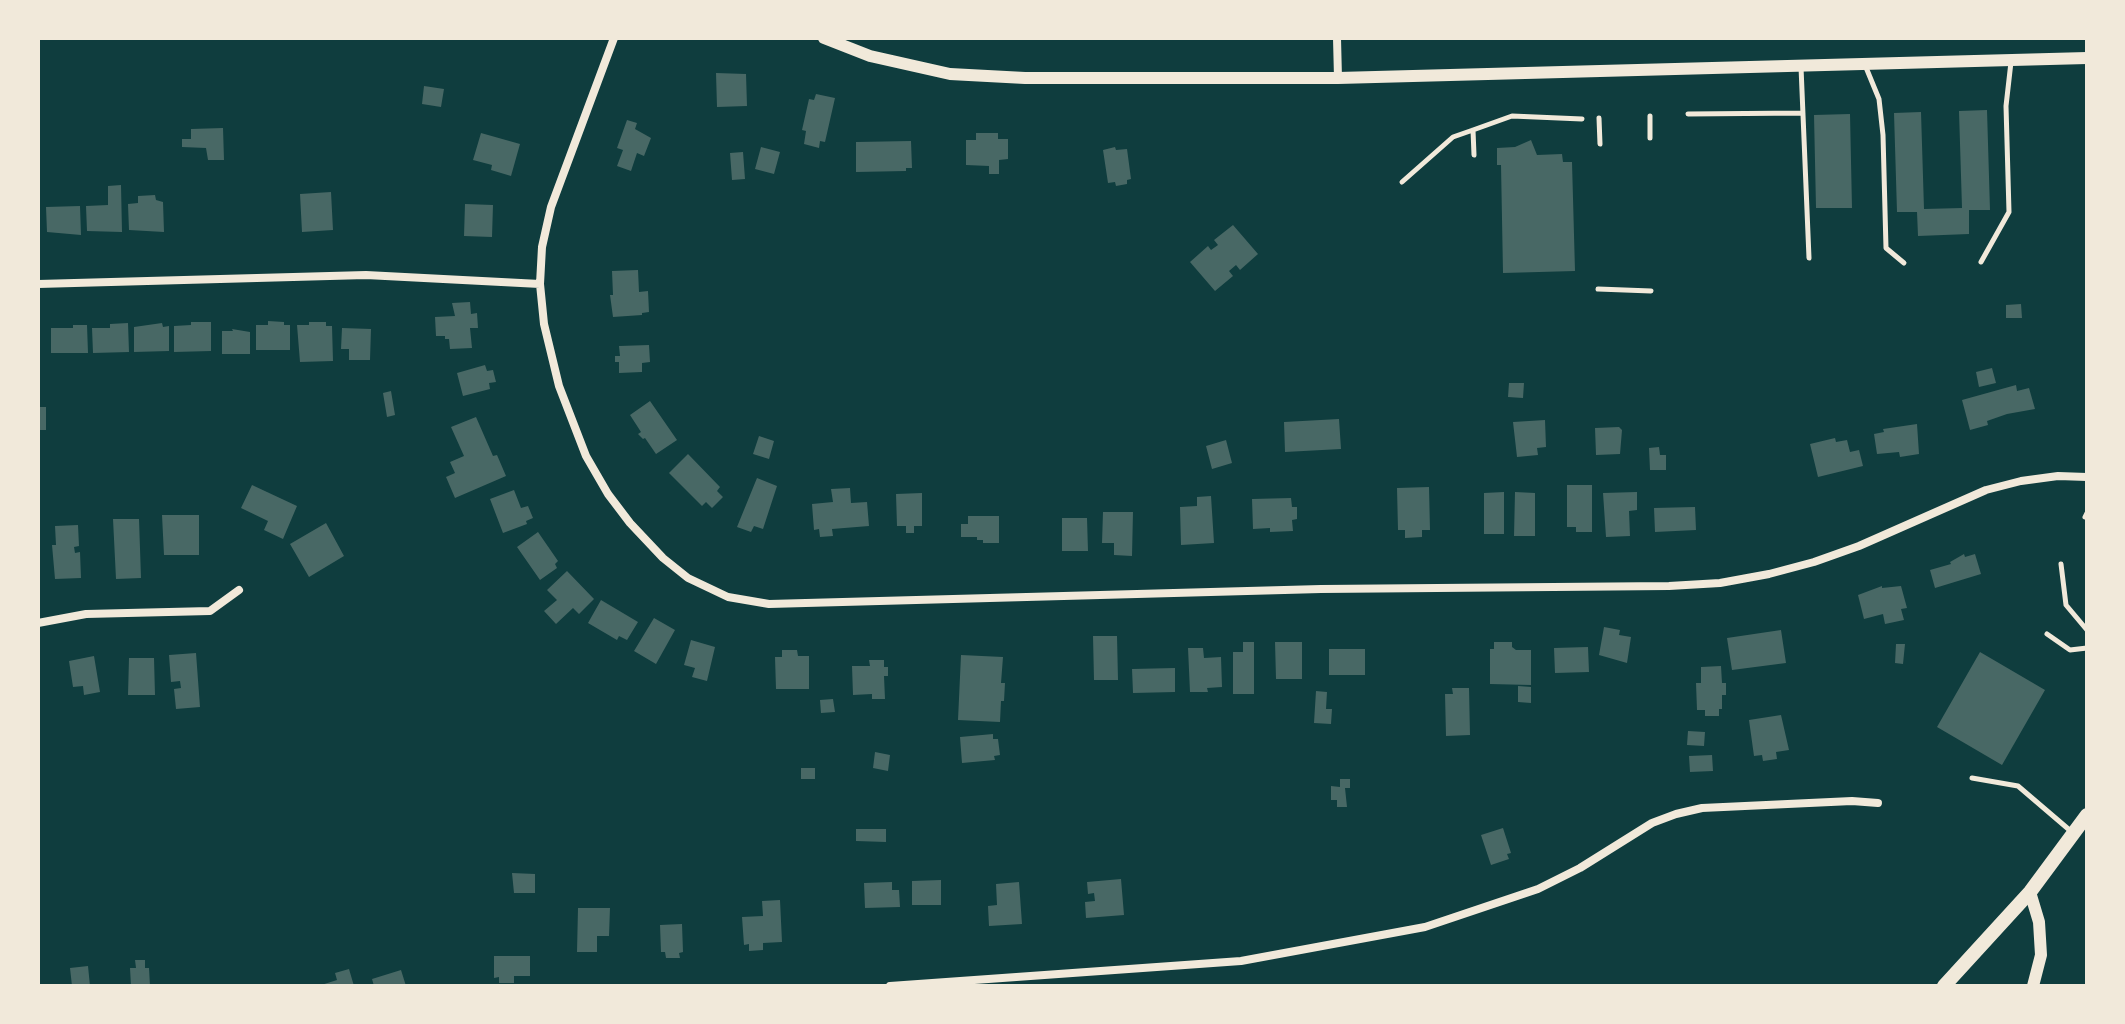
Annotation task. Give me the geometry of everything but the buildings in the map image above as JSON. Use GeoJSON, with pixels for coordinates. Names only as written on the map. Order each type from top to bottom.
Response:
{"type":"FeatureCollection","features":[{"type":"Feature","properties":{"kind":"main road"},"geometry":{"type":"LineString","coordinates":[[1944,986],[2030,892],[2082,826]]}},
{"type":"Feature","properties":{"kind":"street"},"geometry":{"type":"LineString","coordinates":[[614,38],[551,207],[542,247],[540,284],[544,324],[559,386],[586,456],[608,494],[663,558],[688,578],[728,597],[769,604],[1321,589],[1720,583],[1814,562],[1859,546],[1986,490],[2058,476],[2087,477]]}},
{"type":"Feature","properties":{"kind":"street"},"geometry":{"type":"LineString","coordinates":[[824,38],[870,56],[950,74],[1025,78],[1338,78],[2087,58]]}},
{"type":"Feature","properties":{"kind":"street"},"geometry":{"type":"LineString","coordinates":[[1337,38],[1338,78]]}},
{"type":"Feature","properties":{"kind":"street"},"geometry":{"type":"LineString","coordinates":[[38,284],[366,275],[540,284]]}},
{"type":"Feature","properties":{"kind":"street"},"geometry":{"type":"LineString","coordinates":[[38,623],[86,614],[210,611],[239,590]]}},
{"type":"Feature","properties":{"kind":"street"},"geometry":{"type":"LineString","coordinates":[[890,986],[1241,961],[1425,927],[1538,889],[1580,868],[1652,823],[1676,814],[1702,808],[1852,801],[1878,803]]}},
{"type":"Feature","properties":{"kind":"street"},"geometry":{"type":"LineString","coordinates":[[2030,892],[2039,922],[2041,955],[2033,986]]}},
{"type":"Feature","properties":{"kind":"street"},"geometry":{"type":"LineString","coordinates":[[1047,974],[1048,986]]}},
{"type":"Feature","properties":{"kind":"lane"},"geometry":{"type":"LineString","coordinates":[[1981,262],[2009,212],[2006,106],[2012,60]]}},
{"type":"Feature","properties":{"kind":"lane"},"geometry":{"type":"LineString","coordinates":[[1865,64],[1879,99],[1886,248],[1904,263]]}},
{"type":"Feature","properties":{"kind":"lane"},"geometry":{"type":"LineString","coordinates":[[1801,66],[1809,258]]}},
{"type":"Feature","properties":{"kind":"lane"},"geometry":{"type":"LineString","coordinates":[[1688,114],[1803,113]]}},
{"type":"Feature","properties":{"kind":"lane"},"geometry":{"type":"LineString","coordinates":[[1402,182],[1453,137],[1512,116],[1582,119]]}},
{"type":"Feature","properties":{"kind":"lane"},"geometry":{"type":"LineString","coordinates":[[1650,116],[1650,138]]}},
{"type":"Feature","properties":{"kind":"lane"},"geometry":{"type":"LineString","coordinates":[[1599,118],[1600,144]]}},
{"type":"Feature","properties":{"kind":"lane"},"geometry":{"type":"LineString","coordinates":[[1473,130],[1474,155]]}},
{"type":"Feature","properties":{"kind":"lane"},"geometry":{"type":"LineString","coordinates":[[1598,289],[1651,291]]}},
{"type":"Feature","properties":{"kind":"lane"},"geometry":{"type":"LineString","coordinates":[[2061,564],[2066,605],[2087,630]]}},
{"type":"Feature","properties":{"kind":"lane"},"geometry":{"type":"LineString","coordinates":[[2047,634],[2070,650],[2087,648]]}},
{"type":"Feature","properties":{"kind":"lane"},"geometry":{"type":"LineString","coordinates":[[1972,778],[2018,786],[2082,826]]}}]}
